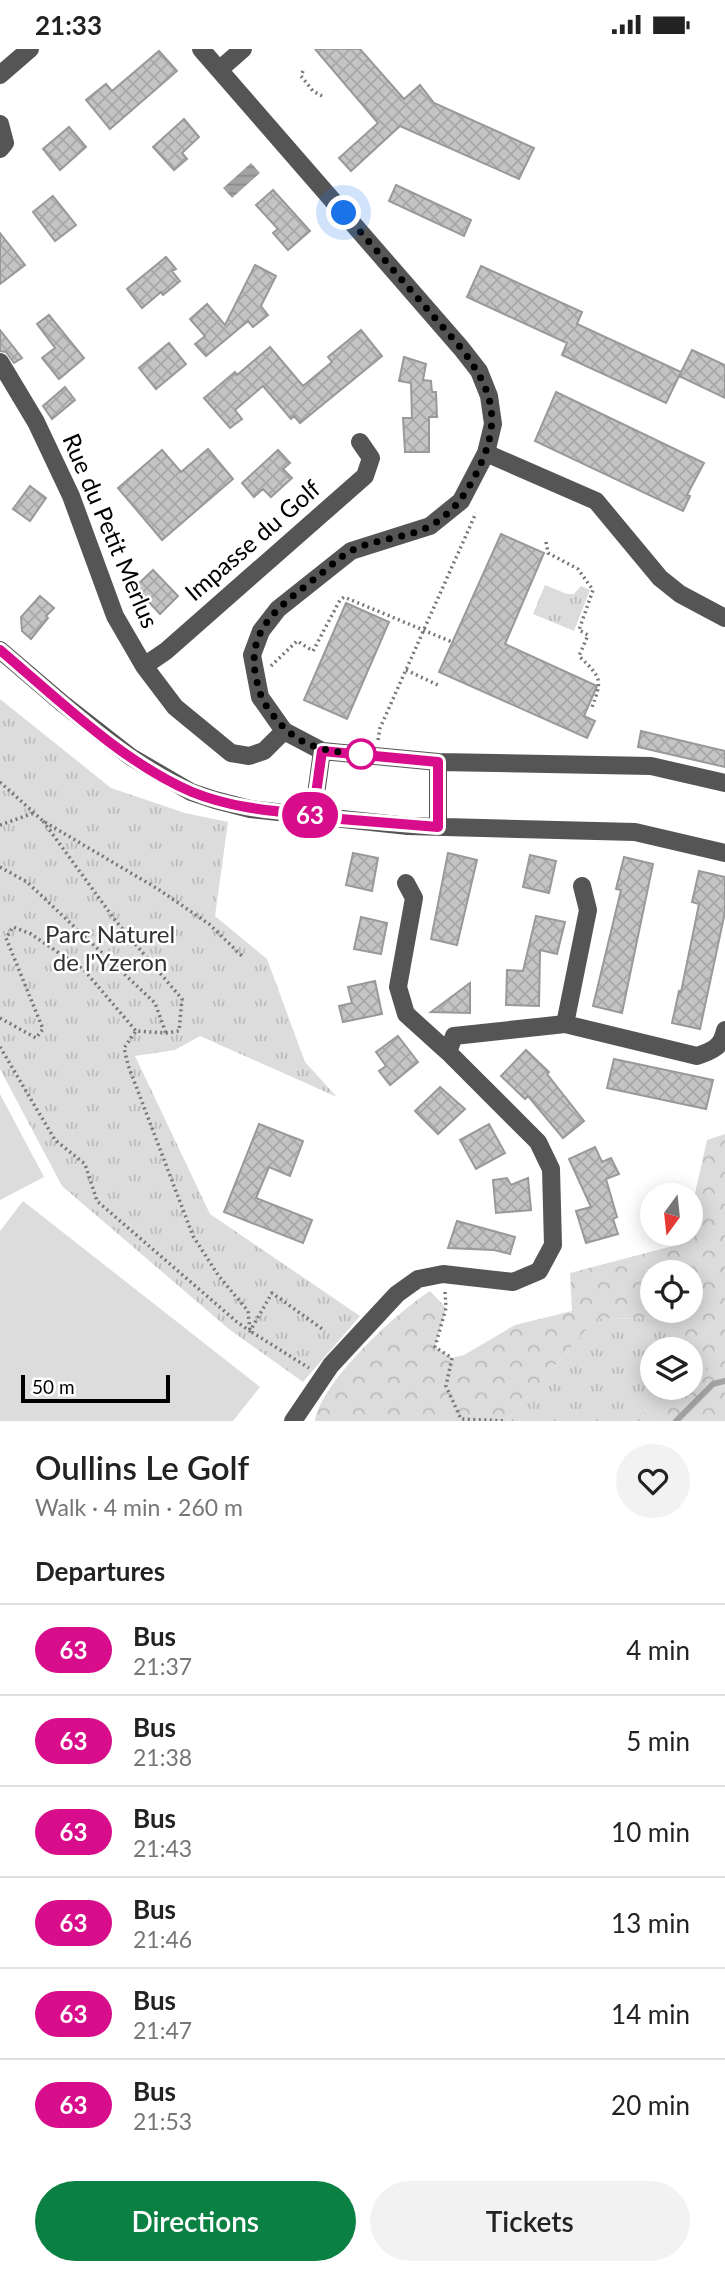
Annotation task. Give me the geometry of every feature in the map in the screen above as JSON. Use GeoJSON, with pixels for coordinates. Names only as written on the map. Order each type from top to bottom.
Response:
{"type":"FeatureCollection","features":[{"type":"Feature","properties":{"kind":"street"},"geometry":{"type":"LineString","coordinates":[[0,75],[30,49]]}},
{"type":"Feature","properties":{"kind":"street"},"geometry":{"type":"LineString","coordinates":[[201,49],[479,371],[489,396],[493,424],[486,453],[461,501],[430,526],[351,551],[278,609],[261,631],[252,655],[260,697],[284,730],[322,751],[438,762],[651,766],[725,783]]}},
{"type":"Feature","properties":{"kind":"street"},"geometry":{"type":"LineString","coordinates":[[219,70],[243,49]]}},
{"type":"Feature","properties":{"kind":"street"},"geometry":{"type":"LineString","coordinates":[[0,124],[5,143],[0,149]]}},
{"type":"Feature","properties":{"kind":"street","name":"Rue du Petit Merlus"},"geometry":{"type":"LineString","coordinates":[[0,362],[36,422],[71,496],[115,616],[144,666],[174,707],[232,753],[249,757],[264,751],[284,730]]}},
{"type":"Feature","properties":{"kind":"street","name":"Impasse du Golf"},"geometry":{"type":"LineString","coordinates":[[144,666],[166,651],[365,476],[371,458],[360,442]]}},
{"type":"Feature","properties":{"kind":"street"},"geometry":{"type":"LineString","coordinates":[[486,453],[596,501],[660,578],[688,599],[725,618]]}},
{"type":"Feature","properties":{"kind":"street"},"geometry":{"type":"LineString","coordinates":[[0,650],[107,739],[161,776],[191,792],[215,800],[250,809],[389,824],[635,832],[725,853]]}},
{"type":"Feature","properties":{"kind":"street"},"geometry":{"type":"LineString","coordinates":[[313,815],[322,751]]}},
{"type":"Feature","properties":{"kind":"street"},"geometry":{"type":"LineString","coordinates":[[438,762],[438,827]]}},
{"type":"Feature","properties":{"kind":"street"},"geometry":{"type":"LineString","coordinates":[[293,1421],[331,1365],[397,1294],[418,1279],[443,1274],[513,1282],[539,1271],[553,1245],[551,1169],[538,1142],[407,1014],[398,987],[414,898],[406,883]]}},
{"type":"Feature","properties":{"kind":"street"},"geometry":{"type":"LineString","coordinates":[[565,1024],[588,910],[582,886]]}},
{"type":"Feature","properties":{"kind":"street"},"geometry":{"type":"LineString","coordinates":[[448,1052],[454,1036],[565,1024],[697,1056],[714,1051],[725,1030]]}},
{"type":"Feature","properties":{"kind":"path"},"geometry":{"type":"LineString","coordinates":[[303,71],[301,76],[313,91],[322,96]]}},
{"type":"Feature","properties":{"kind":"path"},"geometry":{"type":"LineString","coordinates":[[379,733],[477,511]]}},
{"type":"Feature","properties":{"kind":"path"},"geometry":{"type":"LineString","coordinates":[[546,542],[548,553],[578,569],[593,590],[579,629],[588,635],[579,656],[598,675],[600,683],[591,710]]}},
{"type":"Feature","properties":{"kind":"path"},"geometry":{"type":"LineString","coordinates":[[257,681],[297,641],[313,651],[344,597],[452,642]]}},
{"type":"Feature","properties":{"kind":"path"},"geometry":{"type":"LineString","coordinates":[[406,670],[440,685]]}},
{"type":"Feature","properties":{"kind":"path"},"geometry":{"type":"LineString","coordinates":[[0,782],[43,821],[158,889],[208,924],[242,956]]}},
{"type":"Feature","properties":{"kind":"path"},"geometry":{"type":"LineString","coordinates":[[0,825],[34,813]]}},
{"type":"Feature","properties":{"kind":"path"},"geometry":{"type":"LineString","coordinates":[[0,1018],[36,1038],[43,1029],[6,938],[13,927],[31,934],[84,970],[136,1031],[178,1031],[182,999],[115,920],[43,821]]}},
{"type":"Feature","properties":{"kind":"path"},"geometry":{"type":"LineString","coordinates":[[0,867],[27,882],[155,1003],[166,1033]]}},
{"type":"Feature","properties":{"kind":"path"},"geometry":{"type":"LineString","coordinates":[[136,1031],[124,1048],[128,1065],[193,1237],[218,1275],[248,1311],[250,1331]]}},
{"type":"Feature","properties":{"kind":"path"},"geometry":{"type":"LineString","coordinates":[[0,1047],[55,1140],[85,1164],[97,1201],[226,1313],[323,1378]]}},
{"type":"Feature","properties":{"kind":"path"},"geometry":{"type":"LineString","coordinates":[[443,1274],[446,1308],[435,1347],[452,1358],[446,1386],[461,1419],[506,1421]]}},
{"type":"Feature","properties":{"kind":"path"},"geometry":{"type":"LineString","coordinates":[[250,1331],[272,1293],[325,1331]]}},
{"type":"Feature","properties":{"kind":"green space"},"geometry":{"type":"Polygon","coordinates":[[[545,585],[567,594],[574,594],[581,586],[590,590],[574,631],[533,614],[545,585]]]}},
{"type":"Feature","properties":{"kind":"green space","name":"Parc Naturel de l'Yzeron"},"geometry":{"type":"Polygon","coordinates":[[[0,699],[111,788],[185,813],[228,822],[215,916],[267,959],[305,1062],[337,1097],[200,1036],[175,1050],[135,1056],[210,1214],[360,1316],[303,1382],[230,1330],[62,1186],[0,1069],[0,699]]]}},
{"type":"Feature","properties":{"kind":"green space"},"geometry":{"type":"Polygon","coordinates":[[[0,1094],[44,1177],[0,1200],[0,1094]]]}},
{"type":"Feature","properties":{"kind":"green space"},"geometry":{"type":"Polygon","coordinates":[[[725,1134],[725,1421],[643,1421],[647,1404],[651,1400],[703,1400],[703,1372],[710,1368],[703,1361],[703,1337],[680,1337],[667,1323],[703,1323],[703,1260],[640,1260],[640,1318],[596,1319],[506,1421],[315,1421],[320,1405],[345,1368],[381,1331],[430,1291],[446,1308],[435,1347],[452,1358],[464,1355],[515,1325],[572,1311],[570,1273],[673,1246],[704,1246],[704,1183],[697,1183],[707,1140],[725,1134]]]}},
{"type":"Feature","properties":{"kind":"green space"},"geometry":{"type":"Polygon","coordinates":[[[23,1201],[260,1387],[233,1421],[0,1421],[0,1231],[23,1201]]]}},
{"type":"Feature","properties":{"kind":"green space"},"geometry":{"type":"Polygon","coordinates":[[[640,1318],[640,1323],[667,1323],[681,1337],[640,1337],[640,1400],[653,1400],[645,1409],[643,1421],[506,1421],[596,1319],[640,1318]]]}},
{"type":"Feature","properties":{"kind":"green space"},"geometry":{"type":"Polygon","coordinates":[[[703,1360],[711,1368],[703,1372],[703,1360]]]}},
{"type":"Feature","properties":{"kind":"shaded area"},"geometry":{"type":"Polygon","coordinates":[[[251,163],[260,173],[232,198],[223,188],[251,163]]]}},
{"type":"Feature","properties":{"kind":"building"},"geometry":{"type":"Polygon","coordinates":[[[315,49],[360,49],[404,99],[420,85],[434,103],[534,148],[519,179],[400,126],[351,171],[339,158],[378,123],[315,49]]]}},
{"type":"Feature","properties":{"kind":"building"},"geometry":{"type":"Polygon","coordinates":[[[159,51],[177,71],[110,129],[86,100],[106,84],[112,91],[159,51]]]}},
{"type":"Feature","properties":{"kind":"building"},"geometry":{"type":"Polygon","coordinates":[[[184,119],[199,137],[182,153],[187,159],[174,170],[153,147],[184,119]]]}},
{"type":"Feature","properties":{"kind":"building"},"geometry":{"type":"Polygon","coordinates":[[[69,127],[86,147],[60,170],[43,149],[69,127]]]}},
{"type":"Feature","properties":{"kind":"building"},"geometry":{"type":"Polygon","coordinates":[[[396,185],[471,220],[464,236],[389,201],[396,185]]]}},
{"type":"Feature","properties":{"kind":"building"},"geometry":{"type":"Polygon","coordinates":[[[273,190],[310,231],[288,250],[273,233],[278,229],[256,205],[273,190]]]}},
{"type":"Feature","properties":{"kind":"building"},"geometry":{"type":"Polygon","coordinates":[[[53,196],[76,225],[55,241],[33,212],[53,196]]]}},
{"type":"Feature","properties":{"kind":"building"},"geometry":{"type":"Polygon","coordinates":[[[0,233],[25,265],[0,284],[0,233]]]}},
{"type":"Feature","properties":{"kind":"building"},"geometry":{"type":"Polygon","coordinates":[[[166,257],[176,269],[172,271],[180,281],[142,308],[127,289],[166,257]]]}},
{"type":"Feature","properties":{"kind":"building"},"geometry":{"type":"Polygon","coordinates":[[[255,265],[276,276],[261,306],[268,315],[253,327],[248,321],[206,356],[195,344],[205,336],[190,319],[207,304],[225,325],[255,265]]]}},
{"type":"Feature","properties":{"kind":"building"},"geometry":{"type":"Polygon","coordinates":[[[481,266],[582,312],[577,324],[681,372],[666,403],[562,355],[567,343],[467,297],[481,266]]]}},
{"type":"Feature","properties":{"kind":"building"},"geometry":{"type":"Polygon","coordinates":[[[49,315],[84,358],[59,379],[42,358],[55,348],[37,324],[49,315]]]}},
{"type":"Feature","properties":{"kind":"building"},"geometry":{"type":"Polygon","coordinates":[[[0,330],[22,358],[14,363],[6,352],[0,351],[0,330]]]}},
{"type":"Feature","properties":{"kind":"building"},"geometry":{"type":"Polygon","coordinates":[[[361,330],[382,356],[300,423],[294,416],[291,419],[263,386],[235,410],[242,419],[230,428],[204,398],[270,347],[303,386],[332,362],[328,357],[361,330]]]}},
{"type":"Feature","properties":{"kind":"building"},"geometry":{"type":"Polygon","coordinates":[[[169,343],[186,364],[156,389],[139,368],[169,343]]]}},
{"type":"Feature","properties":{"kind":"building"},"geometry":{"type":"Polygon","coordinates":[[[692,350],[725,365],[725,398],[679,376],[692,350]]]}},
{"type":"Feature","properties":{"kind":"building"},"geometry":{"type":"Polygon","coordinates":[[[404,357],[426,364],[423,380],[431,381],[432,392],[436,392],[437,417],[429,417],[429,452],[405,452],[403,418],[412,418],[411,383],[399,381],[404,357]]]}},
{"type":"Feature","properties":{"kind":"building"},"geometry":{"type":"Polygon","coordinates":[[[65,387],[75,400],[52,419],[43,406],[65,387]]]}},
{"type":"Feature","properties":{"kind":"building"},"geometry":{"type":"Polygon","coordinates":[[[556,392],[704,463],[687,495],[690,496],[683,511],[535,441],[556,392]]]}},
{"type":"Feature","properties":{"kind":"building"},"geometry":{"type":"Polygon","coordinates":[[[208,449],[233,479],[162,540],[118,488],[162,450],[181,472],[208,449]]]}},
{"type":"Feature","properties":{"kind":"building"},"geometry":{"type":"Polygon","coordinates":[[[278,450],[290,463],[283,469],[292,478],[271,497],[263,489],[254,497],[242,483],[278,450]]]}},
{"type":"Feature","properties":{"kind":"building"},"geometry":{"type":"Polygon","coordinates":[[[30,486],[46,498],[30,521],[13,509],[30,486]]]}},
{"type":"Feature","properties":{"kind":"building"},"geometry":{"type":"Polygon","coordinates":[[[501,534],[544,553],[505,644],[597,686],[584,716],[595,721],[587,738],[439,672],[501,534]]]}},
{"type":"Feature","properties":{"kind":"building"},"geometry":{"type":"Polygon","coordinates":[[[153,570],[178,596],[160,614],[135,587],[153,570]]]}},
{"type":"Feature","properties":{"kind":"building"},"geometry":{"type":"Polygon","coordinates":[[[40,596],[54,608],[31,639],[22,631],[21,617],[40,596]]]}},
{"type":"Feature","properties":{"kind":"building"},"geometry":{"type":"Polygon","coordinates":[[[346,603],[389,622],[347,719],[304,700],[346,603]]]}},
{"type":"Feature","properties":{"kind":"building"},"geometry":{"type":"Polygon","coordinates":[[[641,731],[725,751],[725,767],[638,747],[641,731]]]}},
{"type":"Feature","properties":{"kind":"building"},"geometry":{"type":"Polygon","coordinates":[[[353,853],[378,858],[372,891],[346,885],[353,853]]]}},
{"type":"Feature","properties":{"kind":"building"},"geometry":{"type":"Polygon","coordinates":[[[448,853],[477,860],[457,945],[431,939],[448,853]]]}},
{"type":"Feature","properties":{"kind":"building"},"geometry":{"type":"Polygon","coordinates":[[[530,855],[556,861],[549,893],[523,887],[530,855]]]}},
{"type":"Feature","properties":{"kind":"building"},"geometry":{"type":"Polygon","coordinates":[[[624,857],[653,864],[622,1013],[593,1006],[621,890],[616,889],[624,857]]]}},
{"type":"Feature","properties":{"kind":"building"},"geometry":{"type":"Polygon","coordinates":[[[699,871],[725,877],[725,912],[700,1029],[672,1023],[699,904],[692,902],[699,871]]]}},
{"type":"Feature","properties":{"kind":"building"},"geometry":{"type":"Polygon","coordinates":[[[536,916],[565,922],[557,954],[540,950],[539,1006],[506,1005],[507,970],[523,971],[536,916]]]}},
{"type":"Feature","properties":{"kind":"building"},"geometry":{"type":"Polygon","coordinates":[[[361,917],[387,923],[381,954],[354,949],[361,917]]]}},
{"type":"Feature","properties":{"kind":"building"},"geometry":{"type":"Polygon","coordinates":[[[375,981],[382,1014],[343,1022],[339,1006],[352,1003],[348,987],[375,981]]]}},
{"type":"Feature","properties":{"kind":"building"},"geometry":{"type":"Polygon","coordinates":[[[470,983],[470,1013],[431,1012],[470,983]]]}},
{"type":"Feature","properties":{"kind":"building"},"geometry":{"type":"Polygon","coordinates":[[[398,1036],[418,1062],[390,1085],[379,1071],[386,1066],[376,1052],[398,1036]]]}},
{"type":"Feature","properties":{"kind":"building"},"geometry":{"type":"Polygon","coordinates":[[[526,1050],[549,1072],[547,1074],[584,1121],[563,1138],[528,1096],[525,1099],[501,1076],[526,1050]]]}},
{"type":"Feature","properties":{"kind":"building"},"geometry":{"type":"Polygon","coordinates":[[[614,1059],[713,1080],[706,1109],[607,1088],[614,1059]]]}},
{"type":"Feature","properties":{"kind":"building"},"geometry":{"type":"Polygon","coordinates":[[[440,1087],[465,1109],[438,1134],[415,1111],[440,1087]]]}},
{"type":"Feature","properties":{"kind":"building"},"geometry":{"type":"Polygon","coordinates":[[[259,1124],[303,1141],[290,1176],[269,1167],[256,1198],[312,1220],[303,1243],[224,1212],[259,1124]]]}},
{"type":"Feature","properties":{"kind":"building"},"geometry":{"type":"Polygon","coordinates":[[[489,1124],[505,1153],[476,1169],[460,1140],[489,1124]]]}},
{"type":"Feature","properties":{"kind":"building"},"geometry":{"type":"Polygon","coordinates":[[[595,1147],[602,1162],[611,1158],[619,1174],[606,1179],[617,1217],[613,1219],[618,1234],[586,1243],[576,1211],[591,1207],[569,1159],[595,1147]]]}},
{"type":"Feature","properties":{"kind":"building"},"geometry":{"type":"Polygon","coordinates":[[[507,1178],[511,1185],[528,1178],[531,1210],[496,1213],[493,1180],[507,1178]]]}},
{"type":"Feature","properties":{"kind":"building"},"geometry":{"type":"Polygon","coordinates":[[[457,1221],[515,1237],[510,1254],[494,1250],[448,1248],[457,1221]]]}},
{"type":"Feature","properties":{"kind":"waterway"},"geometry":{"type":"LineString","coordinates":[[676,1421],[713,1384],[725,1381]]}},
{"type":"Feature","properties":{"kind":"bus line","name":"63"},"geometry":{"type":"LineString","coordinates":[[0,650],[131,757],[191,792],[250,809],[313,815],[322,751],[438,762],[438,827],[328,818]]}},
{"type":"Feature","properties":{"kind":"route"},"geometry":{"type":"LineString","coordinates":[[344,213],[479,371],[489,396],[493,424],[486,453],[461,501],[430,526],[351,551],[278,609],[261,631],[252,655],[260,697],[284,730],[322,751],[361,754]]}}]}
